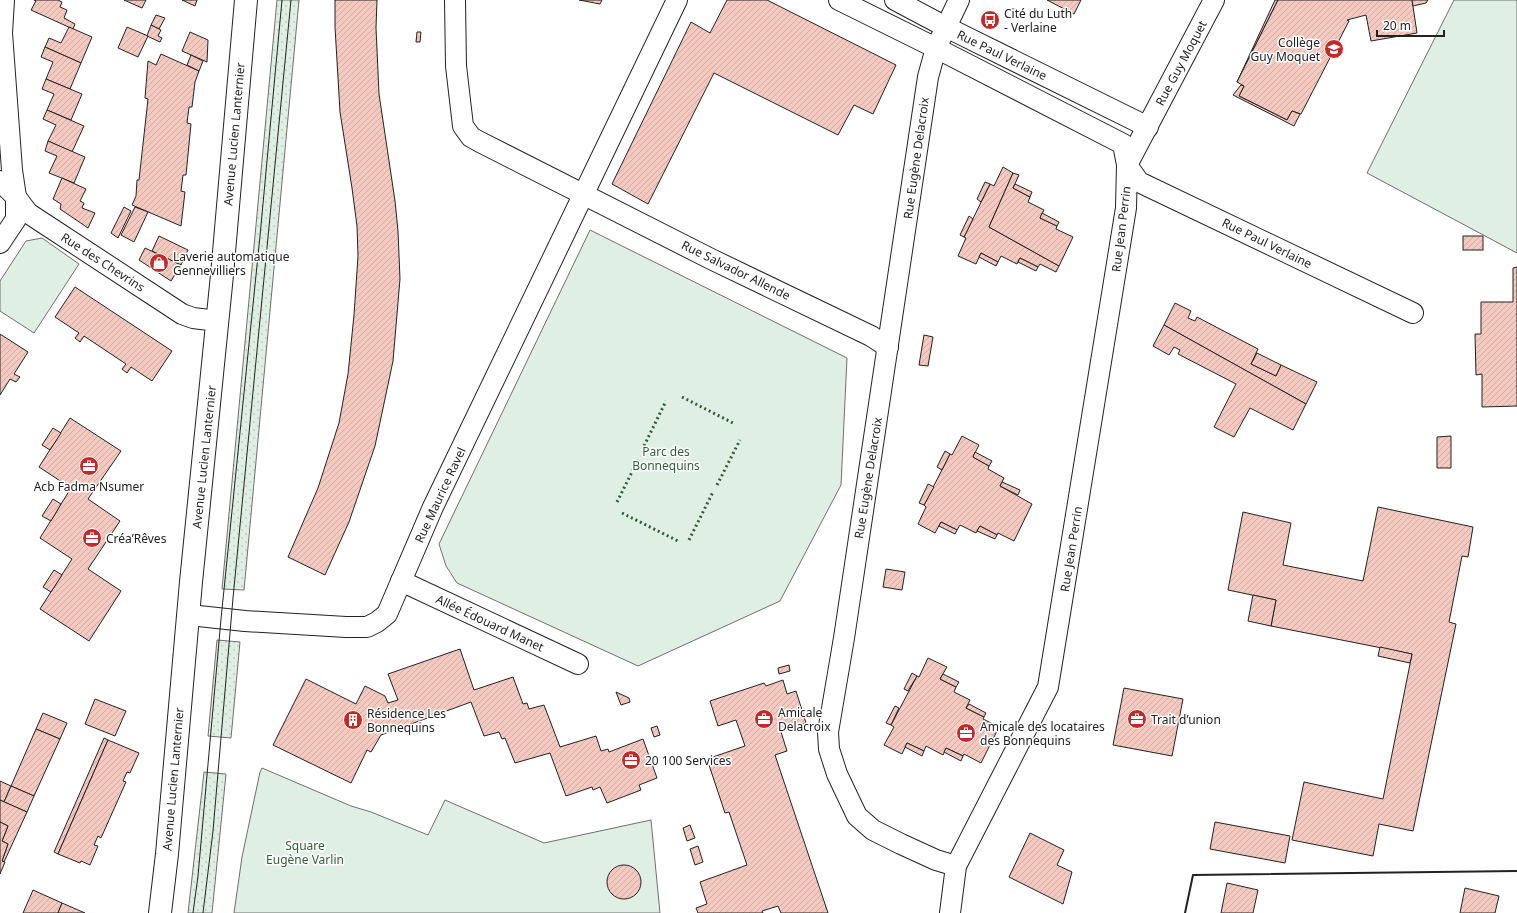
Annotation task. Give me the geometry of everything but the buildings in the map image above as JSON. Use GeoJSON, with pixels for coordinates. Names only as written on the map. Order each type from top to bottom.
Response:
{"type":"FeatureCollection","features":[{"type":"Feature","properties":{"kind":"main road","name":"Avenue Lucien Lanternier"},"geometry":{"type":"LineString","coordinates":[[160,913],[167,854],[218,321],[246,0]]}},
{"type":"Feature","properties":{"kind":"street"},"geometry":{"type":"LineString","coordinates":[[0,243],[16,219],[16,197],[12,170],[2,33],[4,0]]}},
{"type":"Feature","properties":{"kind":"street","name":"Rue Salvador Allende"},"geometry":{"type":"LineString","coordinates":[[455,0],[456,66],[463,126],[471,137],[704,255],[871,336],[888,347]]}},
{"type":"Feature","properties":{"kind":"street","name":"Rue Maurice Ravel"},"geometry":{"type":"LineString","coordinates":[[189,614],[245,621],[301,625],[367,627],[377,622],[387,614],[433,507],[677,0]]}},
{"type":"Feature","properties":{"kind":"street"},"geometry":{"type":"LineString","coordinates":[[839,0],[936,48]]}},
{"type":"Feature","properties":{"kind":"street","name":"Rue Paul Verlaine"},"geometry":{"type":"LineString","coordinates":[[895,0],[946,28],[1148,127]]}},
{"type":"Feature","properties":{"kind":"street","name":"Rue Eugène Delacroix"},"geometry":{"type":"LineString","coordinates":[[956,866],[936,860],[894,841],[873,830],[857,816],[837,774],[829,749],[828,732],[844,638],[928,77],[936,48],[959,0]]}},
{"type":"Feature","properties":{"kind":"street","name":"Rue Guy Moquet"},"geometry":{"type":"LineString","coordinates":[[1148,127],[1214,0]]}},
{"type":"Feature","properties":{"kind":"street","name":"Rue Paul Verlaine"},"geometry":{"type":"LineString","coordinates":[[936,48],[1123,144],[1127,165],[1139,182],[1413,313]]}},
{"type":"Feature","properties":{"kind":"street"},"geometry":{"type":"LineString","coordinates":[[1127,165],[1148,127]]}},
{"type":"Feature","properties":{"kind":"street","name":"Rue Jean Perrin"},"geometry":{"type":"LineString","coordinates":[[950,913],[956,866],[1048,687],[1126,208],[1127,165]]}},
{"type":"Feature","properties":{"kind":"street","name":"Rue des Chevrins"},"geometry":{"type":"LineString","coordinates":[[0,181],[16,197],[28,213],[182,314],[193,318],[218,321]]}},
{"type":"Feature","properties":{"kind":"street","name":"Allée Édouard Manet"},"geometry":{"type":"LineString","coordinates":[[401,581],[578,664]]}},
{"type":"Feature","properties":{"kind":"green space"},"geometry":{"type":"Polygon","coordinates":[[[277,0],[299,0],[244,590],[222,589],[277,0]]]}},
{"type":"Feature","properties":{"kind":"green space"},"geometry":{"type":"Polygon","coordinates":[[[1454,0],[1517,0],[1517,253],[1367,173],[1454,0]]]}},
{"type":"Feature","properties":{"kind":"green space","name":"Parc des Bonnequins"},"geometry":{"type":"Polygon","coordinates":[[[590,230],[847,358],[841,485],[780,601],[638,666],[457,583],[446,566],[439,544],[590,230]]]}},
{"type":"Feature","properties":{"kind":"green space"},"geometry":{"type":"Polygon","coordinates":[[[42,238],[79,264],[34,333],[0,311],[0,281],[26,241],[42,238]]]}},
{"type":"Feature","properties":{"kind":"green space"},"geometry":{"type":"Polygon","coordinates":[[[217,640],[240,642],[231,738],[208,736],[217,640]]]}},
{"type":"Feature","properties":{"kind":"green space","name":"Square Eugène Varlin"},"geometry":{"type":"Polygon","coordinates":[[[262,768],[351,806],[371,812],[428,835],[445,800],[544,843],[651,820],[660,913],[234,913],[242,857],[262,768]]]}},
{"type":"Feature","properties":{"kind":"green space"},"geometry":{"type":"Polygon","coordinates":[[[204,772],[226,774],[212,913],[188,913],[204,772]]]}},
{"type":"Feature","properties":{"kind":"tram line"},"geometry":{"type":"LineString","coordinates":[[193,913],[198,876],[221,619],[260,236],[282,0]]}},
{"type":"Feature","properties":{"kind":"tram line"},"geometry":{"type":"LineString","coordinates":[[203,913],[213,831],[233,598],[291,0]]}},
{"type":"Feature","properties":{"kind":"hedge"},"geometry":{"type":"LineString","coordinates":[[682,397],[735,424]]}},
{"type":"Feature","properties":{"kind":"hedge"},"geometry":{"type":"LineString","coordinates":[[644,446],[666,401]]}},
{"type":"Feature","properties":{"kind":"hedge"},"geometry":{"type":"LineString","coordinates":[[717,485],[740,440]]}},
{"type":"Feature","properties":{"kind":"hedge"},"geometry":{"type":"LineString","coordinates":[[617,502],[639,458]]}},
{"type":"Feature","properties":{"kind":"hedge"},"geometry":{"type":"LineString","coordinates":[[689,540],[713,492]]}},
{"type":"Feature","properties":{"kind":"hedge"},"geometry":{"type":"LineString","coordinates":[[622,513],[680,542]]}},
{"type":"Feature","properties":{"kind":"wall"},"geometry":{"type":"LineString","coordinates":[[1185,913],[1193,875],[1517,871]]}},
{"type":"Feature","properties":{"kind":"place","name":"Cité du Luth - Verlaine"},"geometry":{"type":"Point","coordinates":[990,20]}},
{"type":"Feature","properties":{"kind":"place","name":"Collège Guy Moquet"},"geometry":{"type":"Point","coordinates":[1334,49]}},
{"type":"Feature","properties":{"kind":"place","name":"Laverie automatique Gennevilliers"},"geometry":{"type":"Point","coordinates":[159,263]}},
{"type":"Feature","properties":{"kind":"place","name":"Acb Fadma Nsumer"},"geometry":{"type":"Point","coordinates":[89,466]}},
{"type":"Feature","properties":{"kind":"place","name":"Créa’Rêves"},"geometry":{"type":"Point","coordinates":[92,538]}},
{"type":"Feature","properties":{"kind":"place","name":"Amicale Delacroix"},"geometry":{"type":"Point","coordinates":[764,719]}},
{"type":"Feature","properties":{"kind":"place","name":"Trait d’union"},"geometry":{"type":"Point","coordinates":[1137,719]}},
{"type":"Feature","properties":{"kind":"place","name":"Résidence Les Bonnequins"},"geometry":{"type":"Point","coordinates":[353,720]}},
{"type":"Feature","properties":{"kind":"place","name":"Amicale des locataires des Bonnequins"},"geometry":{"type":"Point","coordinates":[966,733]}},
{"type":"Feature","properties":{"kind":"place","name":"20 100 Services"},"geometry":{"type":"Point","coordinates":[631,760]}}]}
